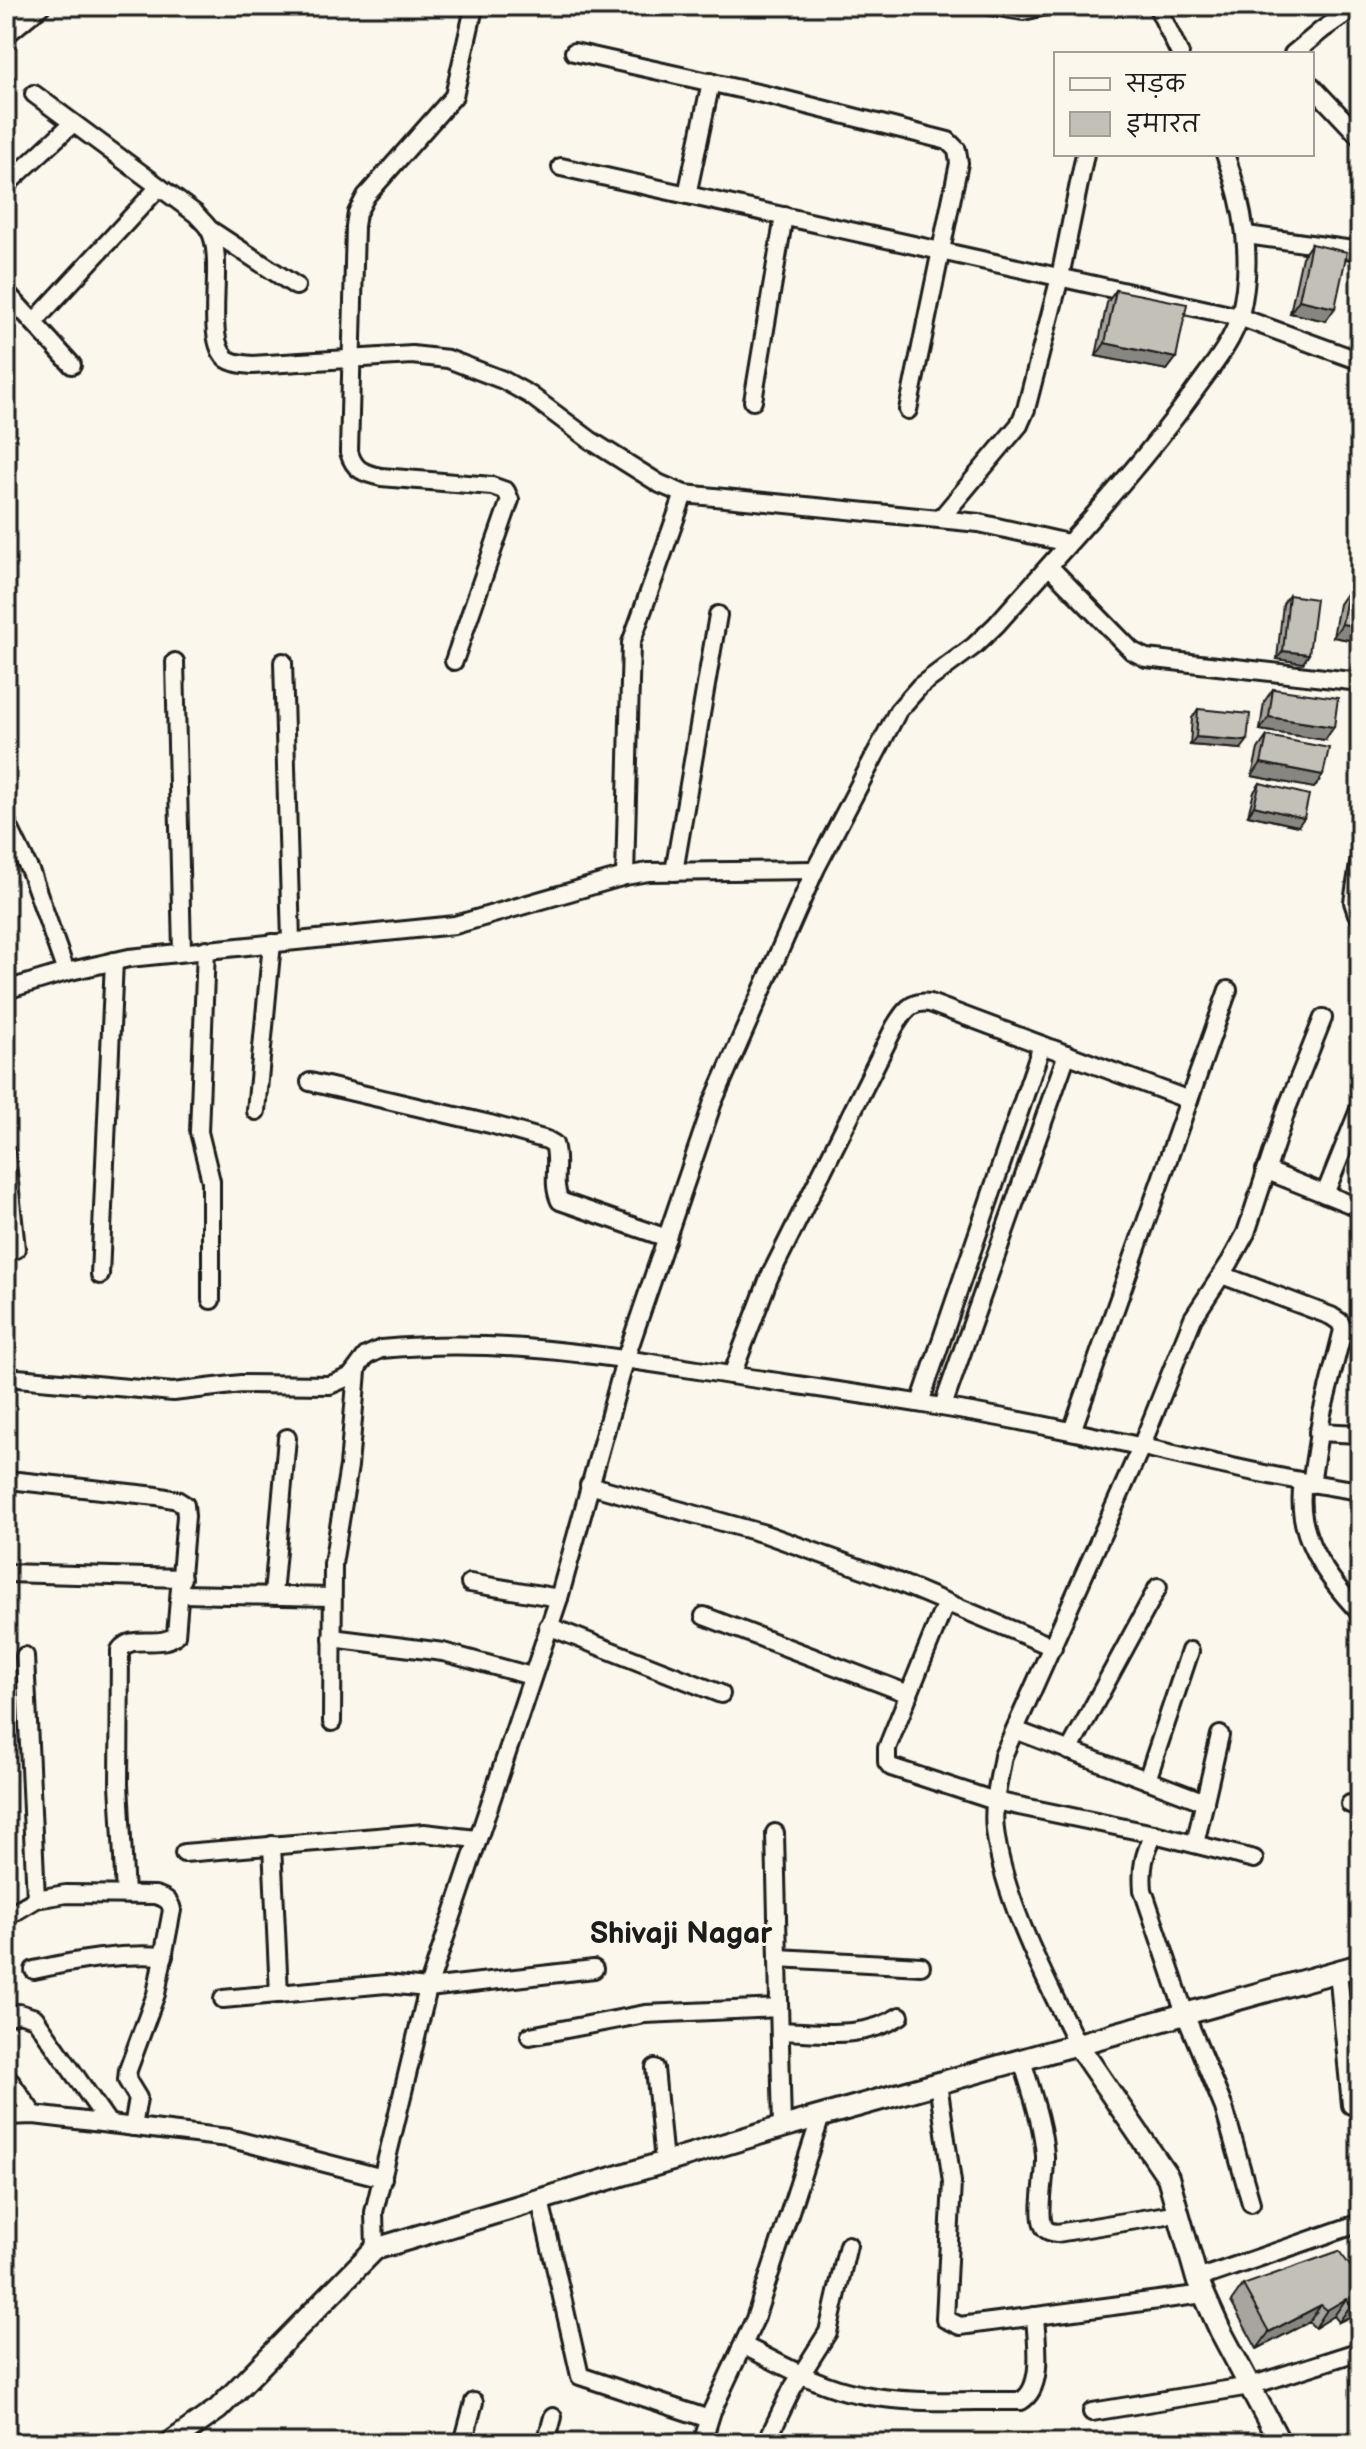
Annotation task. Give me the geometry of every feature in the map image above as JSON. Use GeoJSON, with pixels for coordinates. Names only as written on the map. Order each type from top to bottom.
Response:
{"type":"FeatureCollection","features":[{"type":"Feature","properties":{"kind":"street"},"geometry":{"type":"LineString","coordinates":[[6,35],[41,6]]}},
{"type":"Feature","properties":{"kind":"street"},"geometry":{"type":"LineString","coordinates":[[991,6],[1023,11],[1046,6]]}},
{"type":"Feature","properties":{"kind":"street"},"geometry":{"type":"LineString","coordinates":[[1157,6],[1179,52]]}},
{"type":"Feature","properties":{"kind":"street"},"geometry":{"type":"LineString","coordinates":[[1295,52],[1357,6]]}},
{"type":"Feature","properties":{"kind":"street"},"geometry":{"type":"LineString","coordinates":[[454,661],[510,500],[506,491],[492,486],[363,473],[353,464],[349,452],[357,213],[366,196],[454,96],[474,8]]}},
{"type":"Feature","properties":{"kind":"street"},"geometry":{"type":"LineString","coordinates":[[574,52],[711,82],[948,141],[957,150],[959,163],[908,410]]}},
{"type":"Feature","properties":{"kind":"street"},"geometry":{"type":"LineString","coordinates":[[687,195],[711,82]]}},
{"type":"Feature","properties":{"kind":"street"},"geometry":{"type":"LineString","coordinates":[[1314,88],[1360,137]]}},
{"type":"Feature","properties":{"kind":"street"},"geometry":{"type":"LineString","coordinates":[[34,94],[196,214],[209,229],[296,286]]}},
{"type":"Feature","properties":{"kind":"street"},"geometry":{"type":"LineString","coordinates":[[6,185],[72,124]]}},
{"type":"Feature","properties":{"kind":"street"},"geometry":{"type":"LineString","coordinates":[[941,518],[1019,425],[1035,383],[1085,156]]}},
{"type":"Feature","properties":{"kind":"street"},"geometry":{"type":"LineString","coordinates":[[375,2249],[374,2212],[428,1988],[559,1598],[626,1357],[713,1102],[815,870],[898,711],[920,686],[974,646],[996,625],[1158,441],[1224,349],[1239,317],[1247,235],[1237,187],[1226,156]]}},
{"type":"Feature","properties":{"kind":"street"},"geometry":{"type":"LineString","coordinates":[[561,167],[1239,317],[1360,361]]}},
{"type":"Feature","properties":{"kind":"street"},"geometry":{"type":"LineString","coordinates":[[34,322],[159,187]]}},
{"type":"Feature","properties":{"kind":"street"},"geometry":{"type":"LineString","coordinates":[[753,401],[784,216]]}},
{"type":"Feature","properties":{"kind":"street"},"geometry":{"type":"LineString","coordinates":[[209,229],[215,255],[216,332],[220,350],[228,360],[252,365],[412,355],[448,359],[468,365],[530,395],[590,440],[660,484],[684,494],[941,518],[979,523],[1068,543]]}},
{"type":"Feature","properties":{"kind":"street"},"geometry":{"type":"LineString","coordinates":[[1247,235],[1360,251]]}},
{"type":"Feature","properties":{"kind":"street"},"geometry":{"type":"LineString","coordinates":[[6,292],[72,365]]}},
{"type":"Feature","properties":{"kind":"street"},"geometry":{"type":"LineString","coordinates":[[625,876],[631,643],[684,494]]}},
{"type":"Feature","properties":{"kind":"street"},"geometry":{"type":"LineString","coordinates":[[1049,566],[1132,651],[1146,658],[1360,682]]}},
{"type":"Feature","properties":{"kind":"street"},"geometry":{"type":"LineString","coordinates":[[674,872],[718,615]]}},
{"type":"Feature","properties":{"kind":"street"},"geometry":{"type":"LineString","coordinates":[[175,662],[182,951]]}},
{"type":"Feature","properties":{"kind":"street"},"geometry":{"type":"LineString","coordinates":[[283,662],[291,941]]}},
{"type":"Feature","properties":{"kind":"street"},"geometry":{"type":"LineString","coordinates":[[6,821],[31,873],[66,972]]}},
{"type":"Feature","properties":{"kind":"street"},"geometry":{"type":"LineString","coordinates":[[1360,858],[1353,902],[1360,916]]}},
{"type":"Feature","properties":{"kind":"street"},"geometry":{"type":"LineString","coordinates":[[6,990],[114,961],[182,951],[455,925],[648,872],[815,870]]}},
{"type":"Feature","properties":{"kind":"street"},"geometry":{"type":"LineString","coordinates":[[256,1111],[272,943]]}},
{"type":"Feature","properties":{"kind":"street"},"geometry":{"type":"LineString","coordinates":[[206,949],[199,1132],[212,1192],[211,1300]]}},
{"type":"Feature","properties":{"kind":"street"},"geometry":{"type":"LineString","coordinates":[[100,1275],[114,961]]}},
{"type":"Feature","properties":{"kind":"street"},"geometry":{"type":"LineString","coordinates":[[1072,1431],[1228,990]]}},
{"type":"Feature","properties":{"kind":"street"},"geometry":{"type":"LineString","coordinates":[[732,1375],[769,1278],[903,1013],[912,1004],[930,1003],[1189,1100]]}},
{"type":"Feature","properties":{"kind":"street"},"geometry":{"type":"LineString","coordinates":[[1280,2443],[1200,2286],[1168,2177],[1077,2044],[1035,1957],[1001,1864],[994,1827],[1003,1756],[1141,1447],[1193,1318],[1246,1233],[1265,1170],[1323,1018]]}},
{"type":"Feature","properties":{"kind":"street"},"geometry":{"type":"LineString","coordinates":[[920,1403],[1042,1045]]}},
{"type":"Feature","properties":{"kind":"street"},"geometry":{"type":"LineString","coordinates":[[943,1406],[1067,1054]]}},
{"type":"Feature","properties":{"kind":"street"},"geometry":{"type":"LineString","coordinates":[[310,1082],[547,1140],[554,1144],[557,1152],[555,1185],[560,1201],[667,1238]]}},
{"type":"Feature","properties":{"kind":"street"},"geometry":{"type":"LineString","coordinates":[[1325,1194],[1360,1107]]}},
{"type":"Feature","properties":{"kind":"street"},"geometry":{"type":"LineString","coordinates":[[6,1153],[16,1249]]}},
{"type":"Feature","properties":{"kind":"street"},"geometry":{"type":"LineString","coordinates":[[1265,1170],[1360,1208]]}},
{"type":"Feature","properties":{"kind":"street"},"geometry":{"type":"LineString","coordinates":[[994,1188],[1017,1195]]}},
{"type":"Feature","properties":{"kind":"street"},"geometry":{"type":"LineString","coordinates":[[1222,1275],[1340,1322],[1343,1330],[1341,1342],[1300,1514],[1320,1565],[1360,1613]]}},
{"type":"Feature","properties":{"kind":"street"},"geometry":{"type":"LineString","coordinates":[[332,1722],[332,1597],[336,1544],[349,1466],[357,1371],[366,1356],[373,1352],[398,1347],[537,1347],[626,1357],[943,1406],[1072,1431],[1307,1484],[1360,1491]]}},
{"type":"Feature","properties":{"kind":"street"},"geometry":{"type":"LineString","coordinates":[[6,1377],[173,1392],[241,1384],[330,1385],[357,1371]]}},
{"type":"Feature","properties":{"kind":"street"},"geometry":{"type":"LineString","coordinates":[[1318,1432],[1360,1433]]}},
{"type":"Feature","properties":{"kind":"street"},"geometry":{"type":"LineString","coordinates":[[273,1595],[287,1438]]}},
{"type":"Feature","properties":{"kind":"street"},"geometry":{"type":"LineString","coordinates":[[18,1481],[177,1500],[185,1505],[176,1635],[163,1642],[129,1643],[120,1650],[119,1784],[125,1894]]}},
{"type":"Feature","properties":{"kind":"street"},"geometry":{"type":"LineString","coordinates":[[589,1485],[765,1534],[888,1578],[1053,1647]]}},
{"type":"Feature","properties":{"kind":"street"},"geometry":{"type":"LineString","coordinates":[[6,1573],[332,1597]]}},
{"type":"Feature","properties":{"kind":"street"},"geometry":{"type":"LineString","coordinates":[[470,1583],[559,1598]]}},
{"type":"Feature","properties":{"kind":"street"},"geometry":{"type":"LineString","coordinates":[[1069,1751],[1158,1587]]}},
{"type":"Feature","properties":{"kind":"street"},"geometry":{"type":"LineString","coordinates":[[946,1602],[887,1748],[887,1762],[891,1767],[995,1801],[1154,1834],[1254,1859]]}},
{"type":"Feature","properties":{"kind":"street"},"geometry":{"type":"LineString","coordinates":[[704,1616],[909,1694]]}},
{"type":"Feature","properties":{"kind":"street"},"geometry":{"type":"LineString","coordinates":[[548,1626],[721,1694]]}},
{"type":"Feature","properties":{"kind":"street"},"geometry":{"type":"LineString","coordinates":[[332,1638],[443,1652],[531,1676]]}},
{"type":"Feature","properties":{"kind":"street"},"geometry":{"type":"LineString","coordinates":[[1147,1780],[1190,1651]]}},
{"type":"Feature","properties":{"kind":"street"},"geometry":{"type":"LineString","coordinates":[[25,1656],[36,1899]]}},
{"type":"Feature","properties":{"kind":"street"},"geometry":{"type":"LineString","coordinates":[[1015,1730],[1205,1802]]}},
{"type":"Feature","properties":{"kind":"street"},"geometry":{"type":"LineString","coordinates":[[1195,1844],[1220,1735]]}},
{"type":"Feature","properties":{"kind":"street"},"geometry":{"type":"LineString","coordinates":[[184,1853],[424,1833],[476,1839]]}},
{"type":"Feature","properties":{"kind":"street"},"geometry":{"type":"LineString","coordinates":[[775,1833],[782,2127]]}},
{"type":"Feature","properties":{"kind":"street"},"geometry":{"type":"LineString","coordinates":[[1154,1834],[1142,1858],[1143,1890],[1185,2014],[1224,2108],[1251,2203]]}},
{"type":"Feature","properties":{"kind":"street"},"geometry":{"type":"LineString","coordinates":[[272,1845],[279,1994]]}},
{"type":"Feature","properties":{"kind":"street"},"geometry":{"type":"LineString","coordinates":[[6,1917],[36,1899],[66,1894],[155,1895],[170,1903],[172,1910],[156,1994],[128,2070],[127,2080],[138,2098],[133,2127]]}},
{"type":"Feature","properties":{"kind":"street"},"geometry":{"type":"LineString","coordinates":[[34,1970],[92,1957],[132,1954],[164,1956]]}},
{"type":"Feature","properties":{"kind":"street"},"geometry":{"type":"LineString","coordinates":[[778,1958],[921,1966]]}},
{"type":"Feature","properties":{"kind":"street"},"geometry":{"type":"LineString","coordinates":[[170,2443],[218,2409],[375,2249],[782,2127],[1360,1965]]}},
{"type":"Feature","properties":{"kind":"street"},"geometry":{"type":"LineString","coordinates":[[223,1999],[386,1984],[428,1988],[594,1969]]}},
{"type":"Feature","properties":{"kind":"street"},"geometry":{"type":"LineString","coordinates":[[1338,1971],[1351,2105]]}},
{"type":"Feature","properties":{"kind":"street"},"geometry":{"type":"LineString","coordinates":[[530,2036],[645,2014],[779,2008]]}},
{"type":"Feature","properties":{"kind":"street"},"geometry":{"type":"LineString","coordinates":[[6,2017],[19,2013],[35,2018],[109,2124]]}},
{"type":"Feature","properties":{"kind":"street"},"geometry":{"type":"LineString","coordinates":[[780,2031],[859,2033],[884,2026],[900,2016]]}},
{"type":"Feature","properties":{"kind":"street"},"geometry":{"type":"LineString","coordinates":[[1022,2060],[1043,2138],[1045,2175],[1042,2219],[1048,2232],[1179,2213]]}},
{"type":"Feature","properties":{"kind":"street"},"geometry":{"type":"LineString","coordinates":[[655,2068],[664,2162]]}},
{"type":"Feature","properties":{"kind":"street"},"geometry":{"type":"LineString","coordinates":[[6,2075],[34,2115]]}},
{"type":"Feature","properties":{"kind":"street"},"geometry":{"type":"LineString","coordinates":[[938,2083],[952,2182],[943,2309],[945,2319],[960,2326],[1035,2316],[1200,2286],[1360,2223]]}},
{"type":"Feature","properties":{"kind":"street"},"geometry":{"type":"LineString","coordinates":[[6,2116],[34,2115],[228,2138],[269,2146],[383,2178]]}},
{"type":"Feature","properties":{"kind":"street"},"geometry":{"type":"LineString","coordinates":[[702,2443],[709,2419],[744,2346],[821,2116]]}},
{"type":"Feature","properties":{"kind":"street"},"geometry":{"type":"LineString","coordinates":[[540,2200],[580,2376],[709,2419]]}},
{"type":"Feature","properties":{"kind":"street"},"geometry":{"type":"LineString","coordinates":[[766,2443],[787,2398],[828,2332],[848,2245]]}},
{"type":"Feature","properties":{"kind":"street"},"geometry":{"type":"LineString","coordinates":[[744,2346],[856,2394],[885,2398],[1021,2401],[1028,2397],[1036,2377],[1035,2316]]}},
{"type":"Feature","properties":{"kind":"street"},"geometry":{"type":"LineString","coordinates":[[1092,2412],[1250,2386],[1360,2351]]}},
{"type":"Feature","properties":{"kind":"street"},"geometry":{"type":"LineString","coordinates":[[463,2443],[474,2402]]}},
{"type":"Feature","properties":{"kind":"street"},"geometry":{"type":"LineString","coordinates":[[546,2443],[553,2417]]}},
{"type":"Feature","properties":{"kind":"building"},"geometry":{"type":"Polygon","coordinates":[[[1311,244],[1347,252],[1335,308],[1299,300],[1311,244]]]}},
{"type":"Feature","properties":{"kind":"building"},"geometry":{"type":"Polygon","coordinates":[[[1116,290],[1187,304],[1176,358],[1105,343],[1116,290]]]}},
{"type":"Feature","properties":{"kind":"building"},"geometry":{"type":"Polygon","coordinates":[[[1348,591],[1360,593],[1360,627],[1342,624],[1348,591]]]}},
{"type":"Feature","properties":{"kind":"building"},"geometry":{"type":"Polygon","coordinates":[[[1289,595],[1316,599],[1309,654],[1283,651],[1289,595]]]}},
{"type":"Feature","properties":{"kind":"building"},"geometry":{"type":"Polygon","coordinates":[[[1273,689],[1338,698],[1334,727],[1269,717],[1273,689]]]}},
{"type":"Feature","properties":{"kind":"building"},"geometry":{"type":"Polygon","coordinates":[[[1198,709],[1250,714],[1247,741],[1196,737],[1198,709]]]}},
{"type":"Feature","properties":{"kind":"building"},"geometry":{"type":"Polygon","coordinates":[[[1267,736],[1329,748],[1323,775],[1261,763],[1267,736]]]}},
{"type":"Feature","properties":{"kind":"building"},"geometry":{"type":"Polygon","coordinates":[[[1260,783],[1309,795],[1304,818],[1254,806],[1260,783]]]}},
{"type":"Feature","properties":{"kind":"building"},"geometry":{"type":"Polygon","coordinates":[[[1339,2251],[1360,2279],[1360,2301],[1351,2305],[1346,2299],[1327,2310],[1321,2305],[1269,2332],[1243,2285],[1339,2251]]]}},
{"type":"Feature","properties":{"kind":"district","name":"Shivaji Nagar"},"geometry":{"type":"Point","coordinates":[681,1933]}}]}
